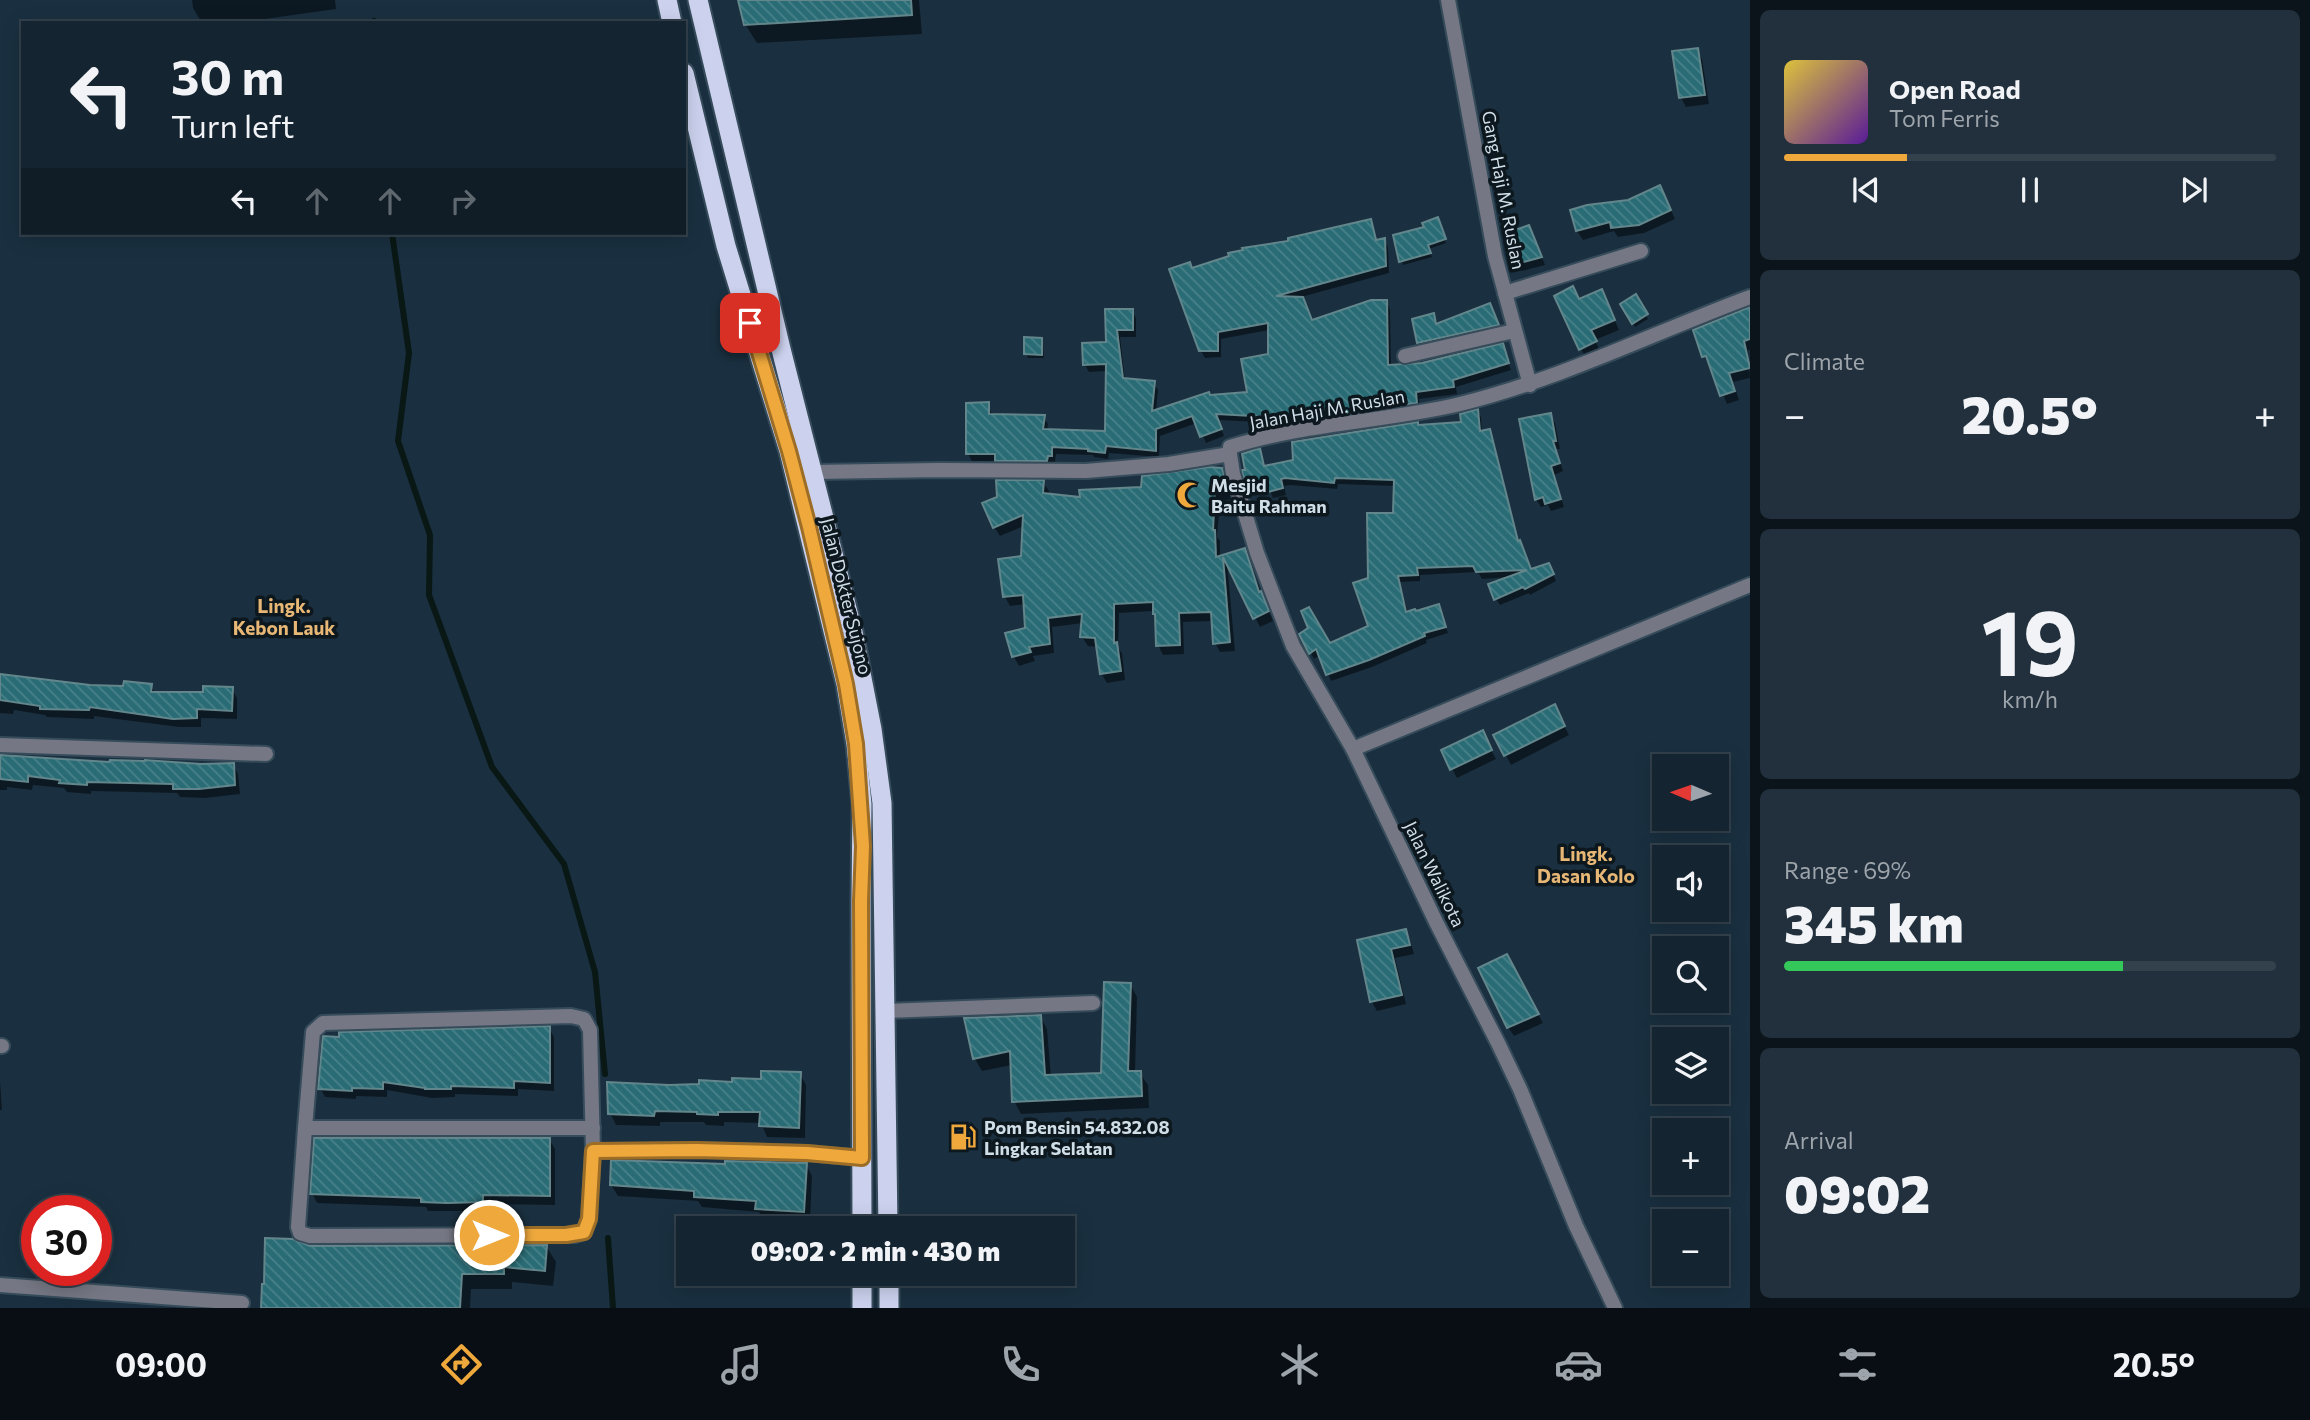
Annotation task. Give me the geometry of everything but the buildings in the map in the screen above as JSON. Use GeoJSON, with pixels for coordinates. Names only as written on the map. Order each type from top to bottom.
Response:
{"type":"FeatureCollection","features":[{"type":"Feature","properties":{"kind":"highway"},"geometry":{"type":"LineString","coordinates":[[667,0],[672,21]]}},
{"type":"Feature","properties":{"kind":"highway"},"geometry":{"type":"LineString","coordinates":[[698,0],[781,349],[853,632],[872,729],[882,803],[888,1216]]}},
{"type":"Feature","properties":{"kind":"highway","name":"Jalan Dokter Sujono"},"geometry":{"type":"LineString","coordinates":[[686,81],[726,246],[789,451],[835,634],[856,744],[862,804],[862,1216]]}},
{"type":"Feature","properties":{"kind":"highway"},"geometry":{"type":"LineString","coordinates":[[862,804],[882,803]]}},
{"type":"Feature","properties":{"kind":"highway"},"geometry":{"type":"LineString","coordinates":[[862,1286],[862,1308]]}},
{"type":"Feature","properties":{"kind":"highway"},"geometry":{"type":"LineString","coordinates":[[889,1286],[889,1308]]}},
{"type":"Feature","properties":{"kind":"street","name":"Gang Haji M. Ruslan"},"geometry":{"type":"LineString","coordinates":[[1448,0],[1487,218],[1530,385]]}},
{"type":"Feature","properties":{"kind":"street"},"geometry":{"type":"LineString","coordinates":[[1505,293],[1641,251]]}},
{"type":"Feature","properties":{"kind":"street","name":"Jalan Haji M. Ruslan"},"geometry":{"type":"LineString","coordinates":[[814,472],[1087,471],[1168,464],[1230,454],[1230,447],[1271,435],[1443,408],[1530,385],[1750,297]]}},
{"type":"Feature","properties":{"kind":"street"},"geometry":{"type":"LineString","coordinates":[[1405,356],[1514,331]]}},
{"type":"Feature","properties":{"kind":"street","name":"Jalan Walikota"},"geometry":{"type":"LineString","coordinates":[[1230,454],[1233,474],[1257,553],[1293,646],[1353,749],[1520,1089],[1576,1226],[1615,1308]]}},
{"type":"Feature","properties":{"kind":"street"},"geometry":{"type":"LineString","coordinates":[[1353,749],[1750,585]]}},
{"type":"Feature","properties":{"kind":"street"},"geometry":{"type":"LineString","coordinates":[[0,745],[266,754]]}},
{"type":"Feature","properties":{"kind":"street"},"geometry":{"type":"LineString","coordinates":[[886,1011],[1093,1003]]}},
{"type":"Feature","properties":{"kind":"street"},"geometry":{"type":"LineString","coordinates":[[571,1016],[584,1019],[590,1030],[593,1128],[589,1219],[586,1228],[580,1233],[310,1236],[300,1233],[298,1227],[313,1032],[323,1023],[571,1016]]}},
{"type":"Feature","properties":{"kind":"street"},"geometry":{"type":"LineString","coordinates":[[305,1128],[593,1128]]}},
{"type":"Feature","properties":{"kind":"street"},"geometry":{"type":"LineString","coordinates":[[593,1151],[696,1150],[807,1153],[862,1158]]}},
{"type":"Feature","properties":{"kind":"street"},"geometry":{"type":"LineString","coordinates":[[0,1285],[242,1303]]}},
{"type":"Feature","properties":{"kind":"waterway"},"geometry":{"type":"LineString","coordinates":[[392,235],[409,353],[398,441],[430,535],[429,595],[492,767],[564,864],[595,972],[605,1074]]}},
{"type":"Feature","properties":{"kind":"waterway"},"geometry":{"type":"LineString","coordinates":[[608,1238],[613,1308]]}},
{"type":"Feature","properties":{"kind":"place","name":"Mesjid Baitu Rahman"},"geometry":{"type":"Point","coordinates":[1190,495]}},
{"type":"Feature","properties":{"kind":"place","name":"Pom Bensin 54.832.08 Lingkar Selatan"},"geometry":{"type":"Point","coordinates":[963,1137]}},
{"type":"Feature","properties":{"kind":"district","name":"Lingk. Kebon Lauk"},"geometry":{"type":"Point","coordinates":[284,616]}},
{"type":"Feature","properties":{"kind":"district","name":"Lingk. Dasan Kolo"},"geometry":{"type":"Point","coordinates":[1586,864]}},
{"type":"Feature","properties":{"kind":"route"},"geometry":{"type":"LineString","coordinates":[[489,1235],[566,1235],[584,1232],[589,1219],[593,1151],[696,1150],[807,1153],[862,1158],[863,846],[856,744],[846,684],[809,527],[750,323]]}}]}
